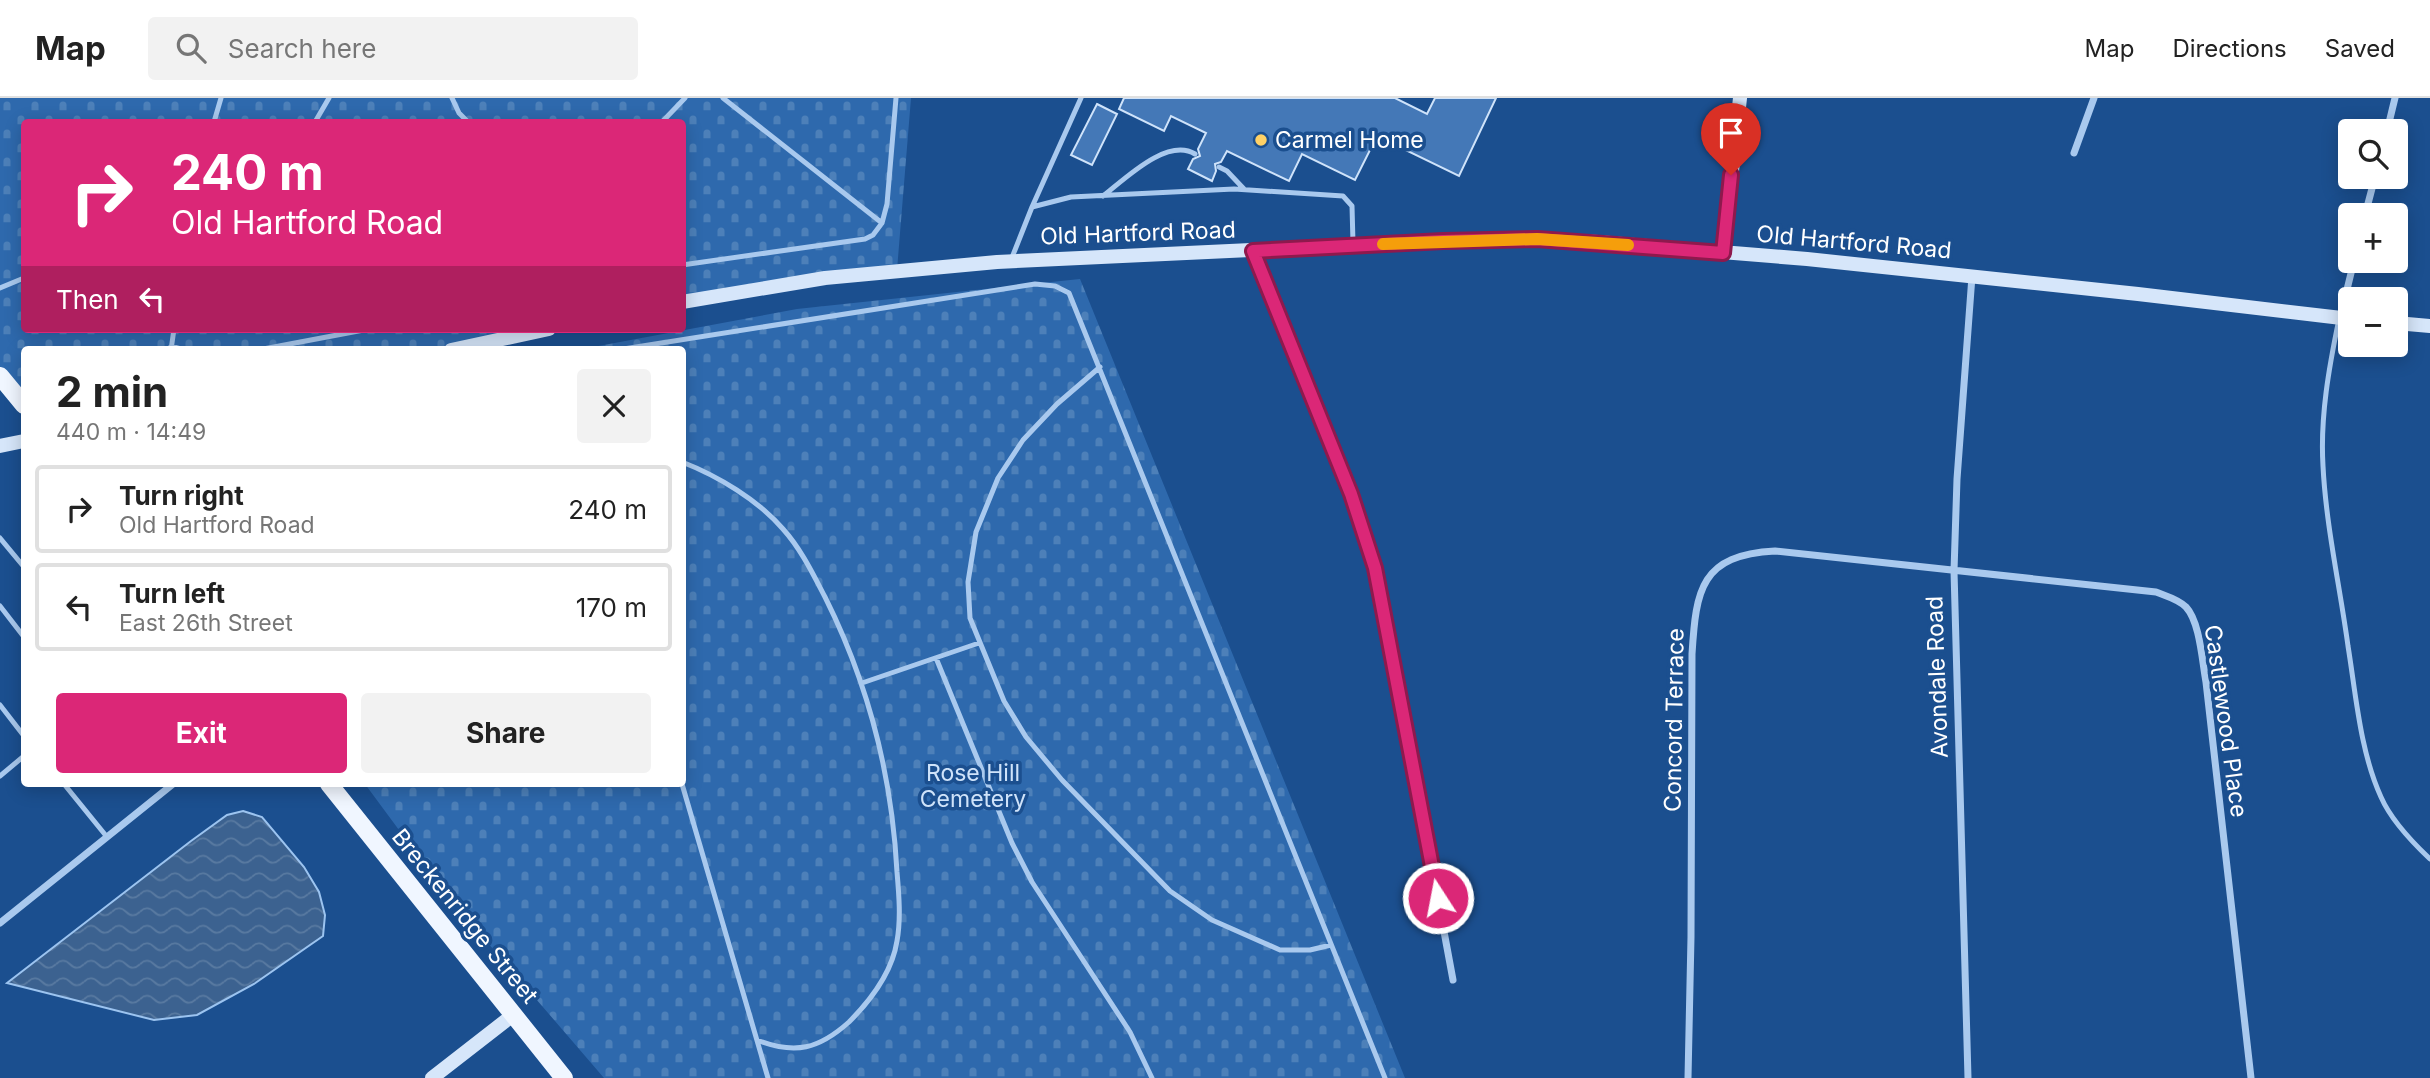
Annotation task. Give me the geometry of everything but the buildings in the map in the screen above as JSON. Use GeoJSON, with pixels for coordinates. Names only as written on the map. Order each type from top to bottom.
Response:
{"type":"FeatureCollection","features":[{"type":"Feature","properties":{"kind":"main road"},"geometry":{"type":"LineString","coordinates":[[1723,253],[1740,98]]}},
{"type":"Feature","properties":{"kind":"main road","name":"Old Hartford Road"},"geometry":{"type":"LineString","coordinates":[[686,301],[825,278],[1010,261],[1537,239],[1972,276],[2338,318]]}},
{"type":"Feature","properties":{"kind":"main road"},"geometry":{"type":"LineString","coordinates":[[2408,324],[2430,326]]}},
{"type":"Feature","properties":{"kind":"main road"},"geometry":{"type":"LineString","coordinates":[[470,346],[531,333]]}},
{"type":"Feature","properties":{"kind":"main road"},"geometry":{"type":"LineString","coordinates":[[0,376],[21,401]]}},
{"type":"Feature","properties":{"kind":"main road"},"geometry":{"type":"LineString","coordinates":[[0,446],[21,441]]}},
{"type":"Feature","properties":{"kind":"main road","name":"Breckenridge Street"},"geometry":{"type":"LineString","coordinates":[[331,787],[564,1078]]}},
{"type":"Feature","properties":{"kind":"main road"},"geometry":{"type":"LineString","coordinates":[[432,1078],[513,1015]]}},
{"type":"Feature","properties":{"kind":"street"},"geometry":{"type":"LineString","coordinates":[[2074,153],[2094,98]]}},
{"type":"Feature","properties":{"kind":"street"},"geometry":{"type":"LineString","coordinates":[[2390,119],[2395,98]]}},
{"type":"Feature","properties":{"kind":"street"},"geometry":{"type":"LineString","coordinates":[[1253,251],[1351,494],[1375,568],[1453,980]]}},
{"type":"Feature","properties":{"kind":"street","name":"Avondale Road"},"geometry":{"type":"LineString","coordinates":[[1968,1078],[1954,571],[1957,479],[1972,276]]}},
{"type":"Feature","properties":{"kind":"street","name":"Concord Terrace"},"geometry":{"type":"LineString","coordinates":[[1688,1078],[1692,937],[1692,654],[1699,596],[1710,575],[1727,560],[1749,552],[1775,551],[1954,571]]}},
{"type":"Feature","properties":{"kind":"street","name":"Castlewood Place"},"geometry":{"type":"LineString","coordinates":[[1954,571],[2156,592],[2173,598],[2186,607],[2195,620],[2206,682],[2251,1078]]}},
{"type":"Feature","properties":{"kind":"street"},"geometry":{"type":"LineString","coordinates":[[0,923],[169,787]]}},
{"type":"Feature","properties":{"kind":"lane"},"geometry":{"type":"LineString","coordinates":[[215,119],[221,98]]}},
{"type":"Feature","properties":{"kind":"lane"},"geometry":{"type":"LineString","coordinates":[[317,119],[329,98]]}},
{"type":"Feature","properties":{"kind":"lane"},"geometry":{"type":"LineString","coordinates":[[452,98],[465,119]]}},
{"type":"Feature","properties":{"kind":"lane"},"geometry":{"type":"LineString","coordinates":[[665,119],[685,98]]}},
{"type":"Feature","properties":{"kind":"lane"},"geometry":{"type":"LineString","coordinates":[[723,98],[882,223]]}},
{"type":"Feature","properties":{"kind":"lane"},"geometry":{"type":"LineString","coordinates":[[686,264],[865,239],[873,235],[882,223],[887,204],[896,98]]}},
{"type":"Feature","properties":{"kind":"lane"},"geometry":{"type":"LineString","coordinates":[[1010,261],[1081,98]]}},
{"type":"Feature","properties":{"kind":"lane"},"geometry":{"type":"LineString","coordinates":[[1103,196],[1154,158],[1177,149],[1195,154]]}},
{"type":"Feature","properties":{"kind":"lane"},"geometry":{"type":"LineString","coordinates":[[1219,167],[1227,171],[1244,189]]}},
{"type":"Feature","properties":{"kind":"lane"},"geometry":{"type":"LineString","coordinates":[[1032,207],[1071,197],[1244,189],[1343,196],[1353,206],[1353,246]]}},
{"type":"Feature","properties":{"kind":"lane"},"geometry":{"type":"LineString","coordinates":[[0,288],[21,279]]}},
{"type":"Feature","properties":{"kind":"lane"},"geometry":{"type":"LineString","coordinates":[[643,346],[1035,285],[1055,286],[1069,293],[1385,1078]]}},
{"type":"Feature","properties":{"kind":"lane"},"geometry":{"type":"LineString","coordinates":[[279,346],[348,333]]}},
{"type":"Feature","properties":{"kind":"lane"},"geometry":{"type":"LineString","coordinates":[[2338,347],[2323,421],[2323,466],[2355,691],[2369,761],[2381,798],[2399,825],[2430,859]]}},
{"type":"Feature","properties":{"kind":"lane"},"geometry":{"type":"LineString","coordinates":[[1100,367],[1057,404],[1023,440],[998,478],[976,532],[968,582],[970,618],[979,642],[1004,701],[1026,737],[1062,780],[1170,891],[1212,920],[1280,950],[1310,950],[1331,945]]}},
{"type":"Feature","properties":{"kind":"lane"},"geometry":{"type":"LineString","coordinates":[[686,463],[718,479],[760,508],[782,528],[798,548],[840,627],[862,683],[886,771],[896,837],[899,902],[897,943],[888,971],[877,992],[836,1033],[812,1045],[794,1050],[757,1040]]}},
{"type":"Feature","properties":{"kind":"lane"},"geometry":{"type":"LineString","coordinates":[[0,538],[21,563]]}},
{"type":"Feature","properties":{"kind":"lane"},"geometry":{"type":"LineString","coordinates":[[0,606],[21,633]]}},
{"type":"Feature","properties":{"kind":"lane"},"geometry":{"type":"LineString","coordinates":[[862,683],[979,642]]}},
{"type":"Feature","properties":{"kind":"lane"},"geometry":{"type":"LineString","coordinates":[[936,657],[1012,843],[1032,882],[1130,1032],[1152,1078]]}},
{"type":"Feature","properties":{"kind":"lane"},"geometry":{"type":"LineString","coordinates":[[0,705],[21,732]]}},
{"type":"Feature","properties":{"kind":"lane"},"geometry":{"type":"LineString","coordinates":[[0,776],[21,758]]}},
{"type":"Feature","properties":{"kind":"lane"},"geometry":{"type":"LineString","coordinates":[[66,787],[107,837]]}},
{"type":"Feature","properties":{"kind":"lane"},"geometry":{"type":"LineString","coordinates":[[683,787],[768,1078]]}},
{"type":"Feature","properties":{"kind":"green space"},"geometry":{"type":"Polygon","coordinates":[[[0,98],[911,98],[897,270],[686,302],[686,119],[21,119],[21,333],[530,333],[470,346],[21,346],[21,401],[0,376],[0,98]]]}},
{"type":"Feature","properties":{"kind":"green space","name":"Rose Hill Cemetery"},"geometry":{"type":"Polygon","coordinates":[[[1080,279],[1405,1078],[604,1078],[450,899],[367,787],[686,787],[686,346],[598,346],[668,333],[686,333],[686,330],[797,309],[1080,279]]]}},
{"type":"Feature","properties":{"kind":"water"},"geometry":{"type":"Polygon","coordinates":[[[243,811],[262,817],[304,867],[319,892],[325,915],[323,936],[254,984],[197,1015],[154,1020],[7,983],[191,841],[227,815],[243,811]]]}},
{"type":"Feature","properties":{"kind":"slow traffic"},"geometry":{"type":"LineString","coordinates":[[1383,244],[1537,239],[1628,245]]}},
{"type":"Feature","properties":{"kind":"place","name":"Carmel Home"},"geometry":{"type":"Point","coordinates":[1261,140]}},
{"type":"Feature","properties":{"kind":"route"},"geometry":{"type":"LineString","coordinates":[[1438,898],[1375,568],[1351,494],[1253,251],[1537,239],[1723,253],[1731,175]]}}]}
